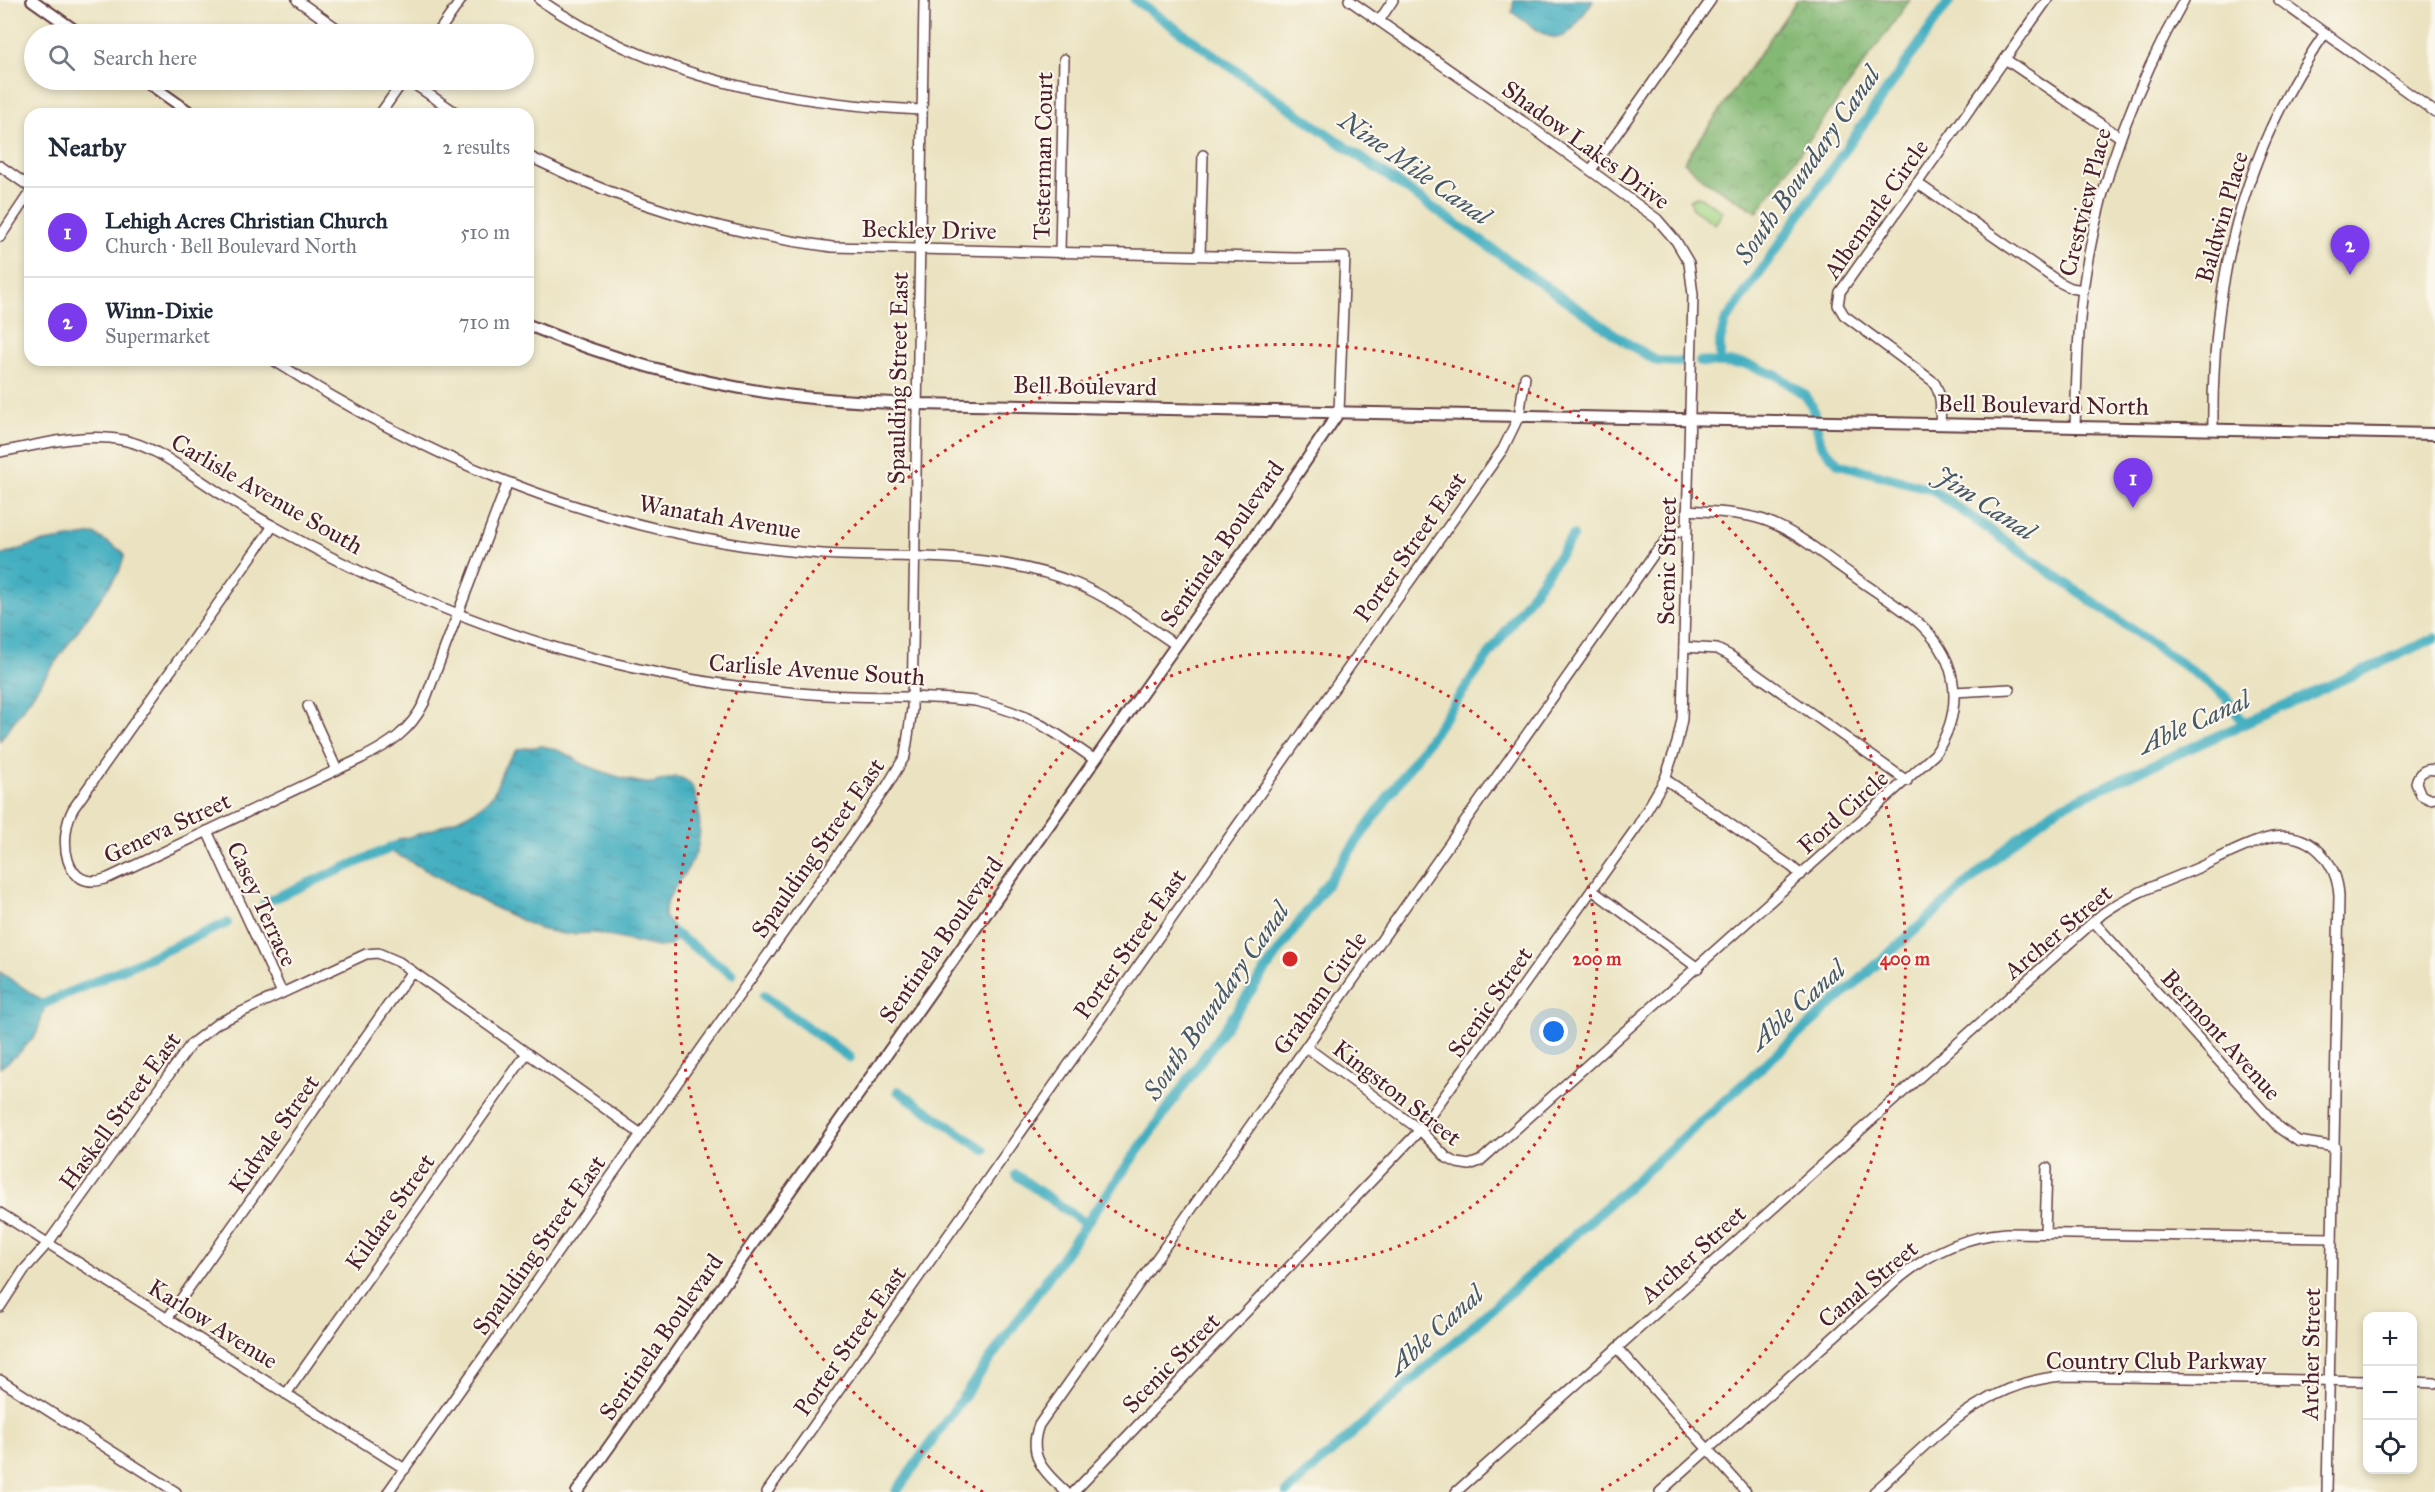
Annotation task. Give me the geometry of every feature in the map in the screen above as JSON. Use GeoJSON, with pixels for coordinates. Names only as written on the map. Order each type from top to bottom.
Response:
{"type":"FeatureCollection","features":[{"type":"Feature","properties":{"kind":"street"},"geometry":{"type":"LineString","coordinates":[[32,0],[67,24]]}},
{"type":"Feature","properties":{"kind":"street"},"geometry":{"type":"LineString","coordinates":[[297,0],[331,24]]}},
{"type":"Feature","properties":{"kind":"street"},"geometry":{"type":"LineString","coordinates":[[444,24],[461,0]]}},
{"type":"Feature","properties":{"kind":"street"},"geometry":{"type":"LineString","coordinates":[[540,0],[579,23],[646,56],[744,89],[833,105],[922,110]]}},
{"type":"Feature","properties":{"kind":"street","name":"Spaulding Street East"},"geometry":{"type":"LineString","coordinates":[[388,1492],[896,773],[905,756],[911,698],[924,0]]}},
{"type":"Feature","properties":{"kind":"street","name":"Shadow Lakes Drive"},"geometry":{"type":"LineString","coordinates":[[1349,0],[1591,170],[1657,219],[1676,241],[1689,263],[1693,295],[1690,419]]}},
{"type":"Feature","properties":{"kind":"street"},"geometry":{"type":"LineString","coordinates":[[1379,21],[1393,0]]}},
{"type":"Feature","properties":{"kind":"street"},"geometry":{"type":"LineString","coordinates":[[1591,170],[1711,0]]}},
{"type":"Feature","properties":{"kind":"street","name":"Albemarle Circle"},"geometry":{"type":"LineString","coordinates":[[1940,424],[1941,403],[1934,382],[1844,315],[1838,305],[1840,292],[2047,0]]}},
{"type":"Feature","properties":{"kind":"street","name":"Crestview Place"},"geometry":{"type":"LineString","coordinates":[[2075,426],[2079,329],[2093,232],[2120,137],[2148,68],[2184,0]]}},
{"type":"Feature","properties":{"kind":"street"},"geometry":{"type":"LineString","coordinates":[[2279,0],[2435,112]]}},
{"type":"Feature","properties":{"kind":"street","name":"Baldwin Place"},"geometry":{"type":"LineString","coordinates":[[2213,429],[2217,320],[2232,237],[2243,197],[2270,129],[2291,87],[2325,33]]}},
{"type":"Feature","properties":{"kind":"street","name":"Testerman Court"},"geometry":{"type":"LineString","coordinates":[[1060,253],[1064,59]]}},
{"type":"Feature","properties":{"kind":"street"},"geometry":{"type":"LineString","coordinates":[[2005,59],[2120,137]]}},
{"type":"Feature","properties":{"kind":"street"},"geometry":{"type":"LineString","coordinates":[[158,90],[184,108]]}},
{"type":"Feature","properties":{"kind":"street"},"geometry":{"type":"LineString","coordinates":[[385,108],[398,90]]}},
{"type":"Feature","properties":{"kind":"street"},"geometry":{"type":"LineString","coordinates":[[421,90],[449,108]]}},
{"type":"Feature","properties":{"kind":"street"},"geometry":{"type":"LineString","coordinates":[[1200,255],[1203,155]]}},
{"type":"Feature","properties":{"kind":"street","name":"Beckley Drive"},"geometry":{"type":"LineString","coordinates":[[534,159],[606,191],[694,221],[783,241],[822,246],[1060,253],[1345,256],[1340,412]]}},
{"type":"Feature","properties":{"kind":"street"},"geometry":{"type":"LineString","coordinates":[[0,166],[24,183]]}},
{"type":"Feature","properties":{"kind":"street"},"geometry":{"type":"LineString","coordinates":[[1917,183],[2059,282],[2071,288],[2083,290]]}},
{"type":"Feature","properties":{"kind":"street"},"geometry":{"type":"LineString","coordinates":[[0,237],[24,201]]}},
{"type":"Feature","properties":{"kind":"street","name":"Bell Boulevard"},"geometry":{"type":"LineString","coordinates":[[534,327],[614,357],[703,381],[795,396],[918,404],[1651,418]]}},
{"type":"Feature","properties":{"kind":"street","name":"Wanatah Avenue"},"geometry":{"type":"LineString","coordinates":[[283,366],[372,420],[507,484],[633,523],[736,544],[841,555],[914,556],[1002,563],[1053,575],[1102,597],[1176,645]]}},
{"type":"Feature","properties":{"kind":"street","name":"Porter Street East"},"geometry":{"type":"LineString","coordinates":[[767,1492],[1503,449],[1519,416],[1525,377]]}},
{"type":"Feature","properties":{"kind":"street","name":"Sentinela Boulevard"},"geometry":{"type":"LineString","coordinates":[[577,1492],[1246,549],[1340,412]]}},
{"type":"Feature","properties":{"kind":"street","name":"Bell Boulevard North"},"geometry":{"type":"LineString","coordinates":[[1651,418],[2435,434]]}},
{"type":"Feature","properties":{"kind":"street","name":"Scenic Street"},"geometry":{"type":"LineString","coordinates":[[1074,1492],[1420,1130],[1637,827],[1665,779],[1682,719],[1690,419]]}},
{"type":"Feature","properties":{"kind":"street","name":"Carlisle Avenue South"},"geometry":{"type":"LineString","coordinates":[[0,452],[89,438],[114,438],[132,442],[160,454],[273,526],[378,580],[457,614],[563,650],[693,679],[822,695],[975,701],[1014,711],[1043,724],[1095,760]]}},
{"type":"Feature","properties":{"kind":"street","name":"Geneva Street"},"geometry":{"type":"LineString","coordinates":[[273,526],[73,809],[65,830],[67,855],[76,875],[86,882],[97,882],[337,770],[386,746],[411,724],[424,703],[507,484]]}},
{"type":"Feature","properties":{"kind":"street","name":"Ford Circle"},"geometry":{"type":"LineString","coordinates":[[1466,1165],[1480,1161],[1927,763],[1942,743],[1952,720],[1954,692],[1952,676],[1942,651],[1923,627],[1799,538],[1776,525],[1748,516],[1687,510]]}},
{"type":"Feature","properties":{"kind":"street","name":"Graham Circle"},"geometry":{"type":"LineString","coordinates":[[1066,1492],[1038,1461],[1034,1449],[1034,1437],[1039,1425],[1654,554],[1671,535],[1687,528]]}},
{"type":"Feature","properties":{"kind":"street"},"geometry":{"type":"LineString","coordinates":[[1684,647],[1717,649],[1729,654],[1906,781]]}},
{"type":"Feature","properties":{"kind":"street"},"geometry":{"type":"LineString","coordinates":[[1954,692],[2010,688]]}},
{"type":"Feature","properties":{"kind":"street"},"geometry":{"type":"LineString","coordinates":[[308,706],[337,770]]}},
{"type":"Feature","properties":{"kind":"street"},"geometry":{"type":"LineString","coordinates":[[2435,770],[2424,771],[2416,783],[2421,795],[2429,799],[2435,798]]}},
{"type":"Feature","properties":{"kind":"street"},"geometry":{"type":"LineString","coordinates":[[1665,779],[1801,875]]}},
{"type":"Feature","properties":{"kind":"street","name":"Casey Terrace"},"geometry":{"type":"LineString","coordinates":[[207,831],[282,993]]}},
{"type":"Feature","properties":{"kind":"street","name":"Archer Street"},"geometry":{"type":"LineString","coordinates":[[1456,1492],[2094,922],[2125,900],[2267,839],[2286,837],[2300,839],[2320,851],[2334,871],[2339,896],[2327,1492]]}},
{"type":"Feature","properties":{"kind":"street"},"geometry":{"type":"LineString","coordinates":[[1592,890],[1698,968]]}},
{"type":"Feature","properties":{"kind":"street","name":"Bermont Avenue"},"geometry":{"type":"LineString","coordinates":[[2094,922],[2279,1128],[2298,1141],[2335,1147]]}},
{"type":"Feature","properties":{"kind":"street","name":"Haskell Street East"},"geometry":{"type":"LineString","coordinates":[[0,1307],[24,1270],[48,1243],[191,1044],[218,1023],[366,954],[378,953],[389,956],[412,971],[642,1134]]}},
{"type":"Feature","properties":{"kind":"street","name":"Kidvale Street"},"geometry":{"type":"LineString","coordinates":[[167,1319],[412,971]]}},
{"type":"Feature","properties":{"kind":"street","name":"Kingston Street"},"geometry":{"type":"LineString","coordinates":[[1306,1047],[1420,1130],[1447,1158],[1466,1165]]}},
{"type":"Feature","properties":{"kind":"street","name":"Kildare Street"},"geometry":{"type":"LineString","coordinates":[[286,1394],[527,1053]]}},
{"type":"Feature","properties":{"kind":"street"},"geometry":{"type":"LineString","coordinates":[[2046,1233],[2047,1168]]}},
{"type":"Feature","properties":{"kind":"street","name":"Karlow Avenue"},"geometry":{"type":"LineString","coordinates":[[0,1213],[405,1469]]}},
{"type":"Feature","properties":{"kind":"street","name":"Canal Street"},"geometry":{"type":"LineString","coordinates":[[1660,1492],[1902,1276],[1931,1255],[1965,1240],[1992,1234],[2046,1233],[2332,1238]]}},
{"type":"Feature","properties":{"kind":"street"},"geometry":{"type":"LineString","coordinates":[[1617,1348],[1746,1492]]}},
{"type":"Feature","properties":{"kind":"street","name":"Country Club Parkway"},"geometry":{"type":"LineString","coordinates":[[1874,1492],[1968,1410],[2005,1389],[2034,1380],[2074,1376],[2363,1382]]}},
{"type":"Feature","properties":{"kind":"street"},"geometry":{"type":"LineString","coordinates":[[0,1380],[176,1492]]}},
{"type":"Feature","properties":{"kind":"street"},"geometry":{"type":"LineString","coordinates":[[2417,1382],[2435,1383]]}},
{"type":"Feature","properties":{"kind":"green space"},"geometry":{"type":"Polygon","coordinates":[[[1797,0],[1910,0],[1757,212],[1705,181],[1684,162],[1797,0]]]}},
{"type":"Feature","properties":{"kind":"green space"},"geometry":{"type":"Polygon","coordinates":[[[1699,196],[1723,212],[1715,224],[1693,209],[1690,200],[1699,196]]]}},
{"type":"Feature","properties":{"kind":"water"},"geometry":{"type":"Polygon","coordinates":[[[1514,0],[1593,0],[1573,28],[1566,35],[1558,38],[1540,32],[1512,12],[1514,0]]]}},
{"type":"Feature","properties":{"kind":"water"},"geometry":{"type":"Polygon","coordinates":[[[94,534],[123,552],[124,557],[119,572],[0,741],[0,559],[2,555],[38,543],[94,534]]]}},
{"type":"Feature","properties":{"kind":"water"},"geometry":{"type":"Polygon","coordinates":[[[542,746],[561,751],[583,764],[622,778],[651,783],[678,777],[688,782],[692,788],[698,805],[700,826],[698,845],[688,869],[672,891],[665,908],[664,917],[680,934],[670,946],[657,947],[596,933],[563,934],[540,929],[491,906],[391,851],[390,846],[400,839],[448,823],[483,805],[496,789],[505,766],[518,749],[542,746]]]}},
{"type":"Feature","properties":{"kind":"water"},"geometry":{"type":"Polygon","coordinates":[[[0,972],[40,999],[44,1010],[36,1035],[18,1054],[0,1068],[0,972]]]}},
{"type":"Feature","properties":{"kind":"waterway","name":"Nine Mile Canal"},"geometry":{"type":"LineString","coordinates":[[1135,0],[1630,345],[1657,361],[1683,362]]}},
{"type":"Feature","properties":{"kind":"waterway","name":"South Boundary Canal"},"geometry":{"type":"LineString","coordinates":[[1720,363],[1720,341],[1725,322],[1950,0]]}},
{"type":"Feature","properties":{"kind":"waterway","name":"Jim Canal"},"geometry":{"type":"LineString","coordinates":[[1700,362],[1745,364],[1776,375],[1805,395],[1812,406],[1821,445],[1839,464],[1931,489],[2209,683],[2226,697],[2244,724]]}},
{"type":"Feature","properties":{"kind":"waterway","name":"South Boundary Canal"},"geometry":{"type":"LineString","coordinates":[[896,1492],[1573,536]]}},
{"type":"Feature","properties":{"kind":"waterway","name":"Able Canal"},"geometry":{"type":"LineString","coordinates":[[1287,1492],[2019,837],[2057,808],[2435,638]]}},
{"type":"Feature","properties":{"kind":"waterway"},"geometry":{"type":"LineString","coordinates":[[265,902],[395,846]]}},
{"type":"Feature","properties":{"kind":"waterway"},"geometry":{"type":"LineString","coordinates":[[39,1006],[227,923]]}},
{"type":"Feature","properties":{"kind":"waterway"},"geometry":{"type":"LineString","coordinates":[[670,930],[732,974]]}},
{"type":"Feature","properties":{"kind":"waterway"},"geometry":{"type":"LineString","coordinates":[[764,996],[850,1058]]}},
{"type":"Feature","properties":{"kind":"waterway"},"geometry":{"type":"LineString","coordinates":[[898,1091],[984,1150]]}},
{"type":"Feature","properties":{"kind":"waterway"},"geometry":{"type":"LineString","coordinates":[[1016,1175],[1086,1224]]}},
{"type":"Feature","properties":{"kind":"place","name":"Winn-Dixie"},"geometry":{"type":"Point","coordinates":[2350,275]}},
{"type":"Feature","properties":{"kind":"place","name":"Lehigh Acres Christian Church"},"geometry":{"type":"Point","coordinates":[2133,508]}}]}
